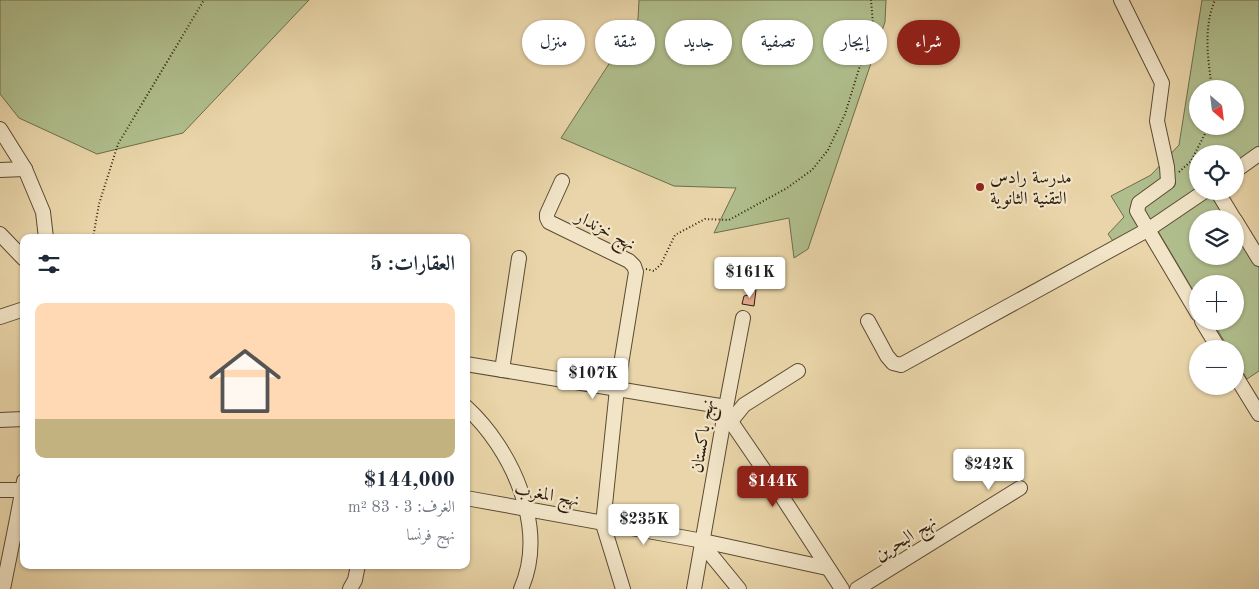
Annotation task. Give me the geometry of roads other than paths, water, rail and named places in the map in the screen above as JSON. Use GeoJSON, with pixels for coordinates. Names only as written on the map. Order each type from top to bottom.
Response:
{"type":"FeatureCollection","features":[{"type":"Feature","properties":{"kind":"street"},"geometry":{"type":"LineString","coordinates":[[1121,0],[1162,84],[1157,121],[1167,167],[1168,182],[1139,203],[1137,211],[1189,298]]}},
{"type":"Feature","properties":{"kind":"street"},"geometry":{"type":"LineString","coordinates":[[0,129],[25,169],[43,212],[46,234]]}},
{"type":"Feature","properties":{"kind":"street"},"geometry":{"type":"LineString","coordinates":[[1244,165],[1259,154]]}},
{"type":"Feature","properties":{"kind":"street"},"geometry":{"type":"LineString","coordinates":[[0,170],[25,169]]}},
{"type":"Feature","properties":{"kind":"street","name":"نهج خزندار"},"geometry":{"type":"LineString","coordinates":[[562,181],[547,214],[549,222],[629,261],[634,266],[636,272],[617,389],[603,524],[623,589]]}},
{"type":"Feature","properties":{"kind":"street"},"geometry":{"type":"LineString","coordinates":[[868,321],[887,356],[893,363],[901,364],[1149,229],[1192,200]]}},
{"type":"Feature","properties":{"kind":"street"},"geometry":{"type":"LineString","coordinates":[[0,234],[20,255]]}},
{"type":"Feature","properties":{"kind":"street"},"geometry":{"type":"LineString","coordinates":[[1244,236],[1259,260]]}},
{"type":"Feature","properties":{"kind":"street"},"geometry":{"type":"LineString","coordinates":[[502,370],[518,258]]}},
{"type":"Feature","properties":{"kind":"street"},"geometry":{"type":"LineString","coordinates":[[0,317],[20,310]]}},
{"type":"Feature","properties":{"kind":"street","name":"نهج باكستان"},"geometry":{"type":"LineString","coordinates":[[694,589],[743,318]]}},
{"type":"Feature","properties":{"kind":"street"},"geometry":{"type":"LineString","coordinates":[[470,365],[617,389],[727,414],[798,372]]}},
{"type":"Feature","properties":{"kind":"street"},"geometry":{"type":"LineString","coordinates":[[1244,389],[1259,414]]}},
{"type":"Feature","properties":{"kind":"street"},"geometry":{"type":"LineString","coordinates":[[470,412],[498,446],[510,466],[527,510],[530,546],[528,568],[521,589]]}},
{"type":"Feature","properties":{"kind":"street"},"geometry":{"type":"LineString","coordinates":[[727,414],[842,589]]}},
{"type":"Feature","properties":{"kind":"street"},"geometry":{"type":"LineString","coordinates":[[0,420],[20,419]]}},
{"type":"Feature","properties":{"kind":"street"},"geometry":{"type":"LineString","coordinates":[[0,490],[20,487]]}},
{"type":"Feature","properties":{"kind":"street","name":"نهج البحرين"},"geometry":{"type":"LineString","coordinates":[[858,589],[1020,488]]}},
{"type":"Feature","properties":{"kind":"street","name":"نهج المغرب"},"geometry":{"type":"LineString","coordinates":[[470,499],[828,568]]}},
{"type":"Feature","properties":{"kind":"street"},"geometry":{"type":"LineString","coordinates":[[3,589],[6,539],[20,516]]}},
{"type":"Feature","properties":{"kind":"street"},"geometry":{"type":"LineString","coordinates":[[703,543],[739,589]]}},
{"type":"Feature","properties":{"kind":"street"},"geometry":{"type":"LineString","coordinates":[[350,589],[355,580],[357,569]]}},
{"type":"Feature","properties":{"kind":"place","name":"مدرسة رادس التقنية الثانوية"},"geometry":{"type":"Point","coordinates":[980,187]}}]}
